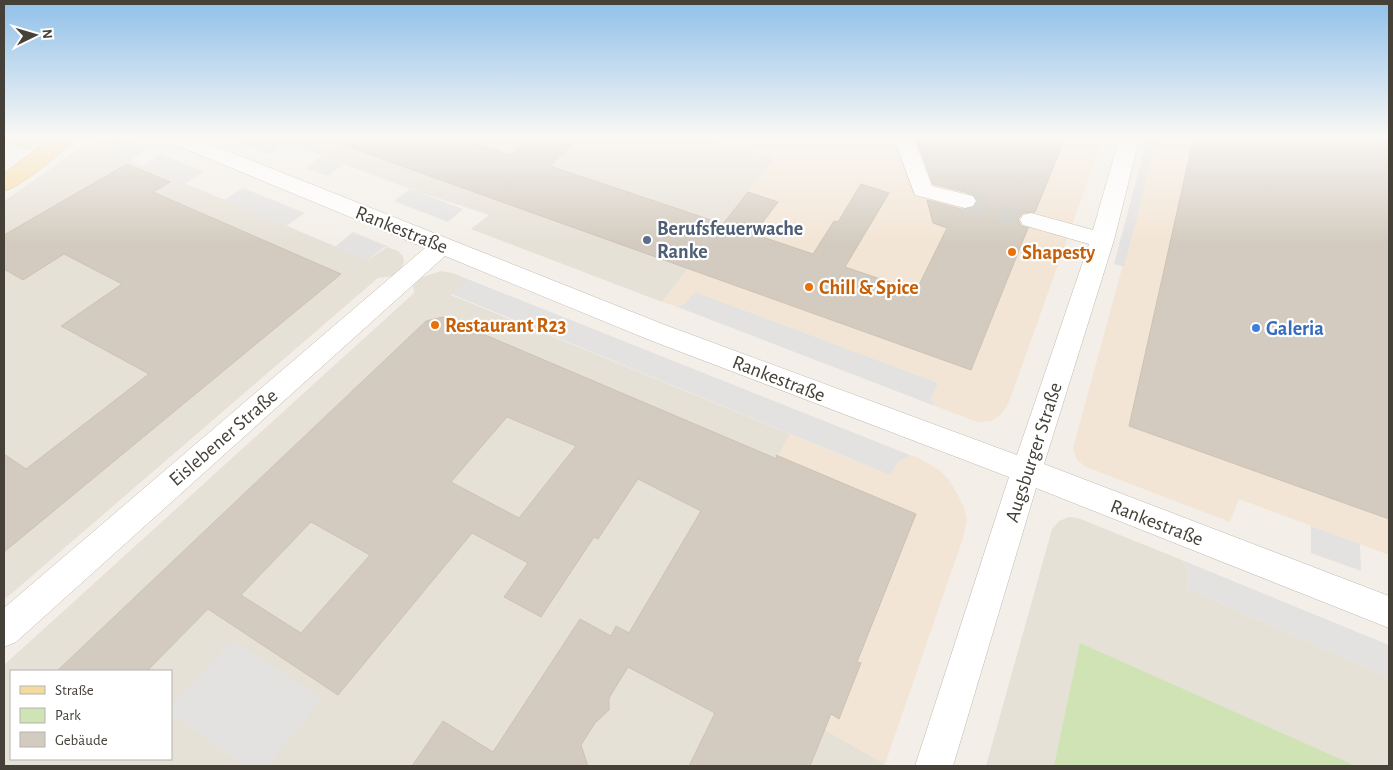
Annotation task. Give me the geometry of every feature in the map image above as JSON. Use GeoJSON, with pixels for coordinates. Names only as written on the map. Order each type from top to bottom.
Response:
{"type":"FeatureCollection","features":[{"type":"Feature","properties":{"kind":"main road"},"geometry":{"type":"LineString","coordinates":[[4,184],[22,172]]}},
{"type":"Feature","properties":{"kind":"street","name":"Rankestraße"},"geometry":{"type":"LineString","coordinates":[[260,172],[656,332],[1027,471],[1389,612]]}},
{"type":"Feature","properties":{"kind":"street"},"geometry":{"type":"LineString","coordinates":[[916,172],[923,190],[965,201]]}},
{"type":"Feature","properties":{"kind":"street","name":"Augsburger Straße"},"geometry":{"type":"LineString","coordinates":[[934,766],[1102,240],[1120,172]]}},
{"type":"Feature","properties":{"kind":"street"},"geometry":{"type":"LineString","coordinates":[[1032,220],[1102,240]]}},
{"type":"Feature","properties":{"kind":"street","name":"Eislebener Straße"},"geometry":{"type":"LineString","coordinates":[[4,630],[442,245]]}},
{"type":"Feature","properties":{"kind":"shaded area"},"geometry":{"type":"Polygon","coordinates":[[[46,172],[158,172],[368,260],[387,247],[398,251],[403,256],[404,262],[401,269],[394,276],[378,278],[4,600],[4,201],[46,172]]]}},
{"type":"Feature","properties":{"kind":"shaded area"},"geometry":{"type":"Polygon","coordinates":[[[157,172],[204,172],[185,184],[157,172]]]}},
{"type":"Feature","properties":{"kind":"shaded area"},"geometry":{"type":"Polygon","coordinates":[[[317,172],[333,172],[328,176],[317,172]]]}},
{"type":"Feature","properties":{"kind":"shaded area"},"geometry":{"type":"Polygon","coordinates":[[[365,172],[764,172],[662,302],[471,229],[489,215],[365,172]]]}},
{"type":"Feature","properties":{"kind":"shaded area"},"geometry":{"type":"Polygon","coordinates":[[[763,172],[1091,172],[1009,402],[1002,414],[991,421],[977,422],[935,406],[931,399],[937,383],[695,292],[682,306],[662,302],[763,172]]]}},
{"type":"Feature","properties":{"kind":"shaded area"},"geometry":{"type":"Polygon","coordinates":[[[1138,172],[1149,172],[1124,267],[1114,264],[1138,172]]]}},
{"type":"Feature","properties":{"kind":"shaded area","name":"Galeria"},"geometry":{"type":"Polygon","coordinates":[[[1148,172],[1389,172],[1389,555],[1239,499],[1230,522],[1086,467],[1077,460],[1073,448],[1148,172]]]}},
{"type":"Feature","properties":{"kind":"shaded area"},"geometry":{"type":"Polygon","coordinates":[[[243,188],[305,213],[286,226],[224,200],[243,188]]]}},
{"type":"Feature","properties":{"kind":"shaded area"},"geometry":{"type":"Polygon","coordinates":[[[410,189],[463,209],[448,222],[394,201],[410,189]]]}},
{"type":"Feature","properties":{"kind":"shaded area"},"geometry":{"type":"Polygon","coordinates":[[[353,232],[389,247],[384,247],[368,260],[335,247],[353,232]]]}},
{"type":"Feature","properties":{"kind":"shaded area"},"geometry":{"type":"Polygon","coordinates":[[[441,271],[453,273],[465,278],[465,282],[451,295],[790,434],[777,459],[711,665],[885,764],[884,766],[4,766],[4,665],[414,293],[413,286],[415,282],[441,271]]]}},
{"type":"Feature","properties":{"kind":"shaded area"},"geometry":{"type":"Polygon","coordinates":[[[465,278],[910,455],[898,462],[890,475],[451,294],[464,282],[465,278]]]}},
{"type":"Feature","properties":{"kind":"shaded area"},"geometry":{"type":"Polygon","coordinates":[[[695,292],[938,383],[931,399],[935,406],[675,306],[682,306],[695,292]]]}},
{"type":"Feature","properties":{"kind":"shaded area"},"geometry":{"type":"Polygon","coordinates":[[[790,434],[890,475],[898,462],[910,455],[915,456],[938,469],[950,481],[964,507],[967,520],[963,538],[885,764],[711,665],[777,459],[790,434]]]}},
{"type":"Feature","properties":{"kind":"shaded area"},"geometry":{"type":"Polygon","coordinates":[[[1069,517],[1078,518],[1182,560],[1189,571],[1186,588],[1389,677],[1389,766],[986,766],[1052,529],[1059,521],[1069,517]]]}},
{"type":"Feature","properties":{"kind":"shaded area"},"geometry":{"type":"Polygon","coordinates":[[[1311,526],[1360,544],[1361,571],[1311,553],[1311,526]]]}},
{"type":"Feature","properties":{"kind":"shaded area"},"geometry":{"type":"Polygon","coordinates":[[[1182,560],[1389,645],[1389,677],[1186,588],[1189,571],[1182,560]]]}},
{"type":"Feature","properties":{"kind":"shaded area"},"geometry":{"type":"Polygon","coordinates":[[[232,640],[322,699],[268,766],[244,766],[172,715],[172,705],[232,640]]]}},
{"type":"Feature","properties":{"kind":"green space"},"geometry":{"type":"Polygon","coordinates":[[[1080,643],[1356,766],[1054,766],[1080,643]]]}},
{"type":"Feature","properties":{"kind":"building"},"geometry":{"type":"Polygon","coordinates":[[[113,172],[146,172],[170,182],[153,192],[341,274],[4,552],[4,454],[26,469],[149,374],[61,326],[122,284],[64,254],[23,280],[4,269],[4,235],[113,172]]]}},
{"type":"Feature","properties":{"kind":"building"},"geometry":{"type":"Polygon","coordinates":[[[418,172],[568,172],[723,224],[748,192],[778,202],[754,234],[813,254],[834,221],[838,222],[861,184],[889,193],[845,267],[916,291],[947,228],[933,223],[927,200],[965,210],[975,207],[978,200],[973,194],[933,184],[928,172],[1051,172],[1035,212],[1023,213],[1018,219],[1021,226],[1028,228],[971,370],[418,172]]]}},
{"type":"Feature","properties":{"kind":"building","name":"Galeria"},"geometry":{"type":"Polygon","coordinates":[[[1186,172],[1389,172],[1389,519],[1129,426],[1186,172]]]}},
{"type":"Feature","properties":{"kind":"building"},"geometry":{"type":"Polygon","coordinates":[[[443,317],[777,459],[776,455],[916,514],[857,662],[861,663],[839,719],[831,714],[810,766],[689,766],[715,713],[628,667],[609,698],[609,710],[595,723],[581,745],[588,766],[412,766],[443,721],[493,752],[580,619],[611,636],[616,626],[629,633],[701,511],[638,479],[598,539],[594,537],[541,617],[504,597],[528,563],[472,533],[338,695],[208,609],[148,670],[58,670],[426,321],[443,317]],[[507,417],[451,482],[519,518],[576,446],[507,417]],[[311,522],[241,595],[301,633],[370,555],[311,522]]]}},
{"type":"Feature","properties":{"kind":"tunnel"},"geometry":{"type":"LineString","coordinates":[[965,201],[1031,220]]}},
{"type":"Feature","properties":{"kind":"place","name":"Berufsfeuerwache Ranke"},"geometry":{"type":"Point","coordinates":[647,240]}},
{"type":"Feature","properties":{"kind":"place","name":"Shapesty"},"geometry":{"type":"Point","coordinates":[1012,252]}},
{"type":"Feature","properties":{"kind":"place","name":"Chill & Spice"},"geometry":{"type":"Point","coordinates":[809,287]}},
{"type":"Feature","properties":{"kind":"place","name":"Restaurant R23"},"geometry":{"type":"Point","coordinates":[435,325]}},
{"type":"Feature","properties":{"kind":"place","name":"Galeria"},"geometry":{"type":"Point","coordinates":[1256,328]}}]}
